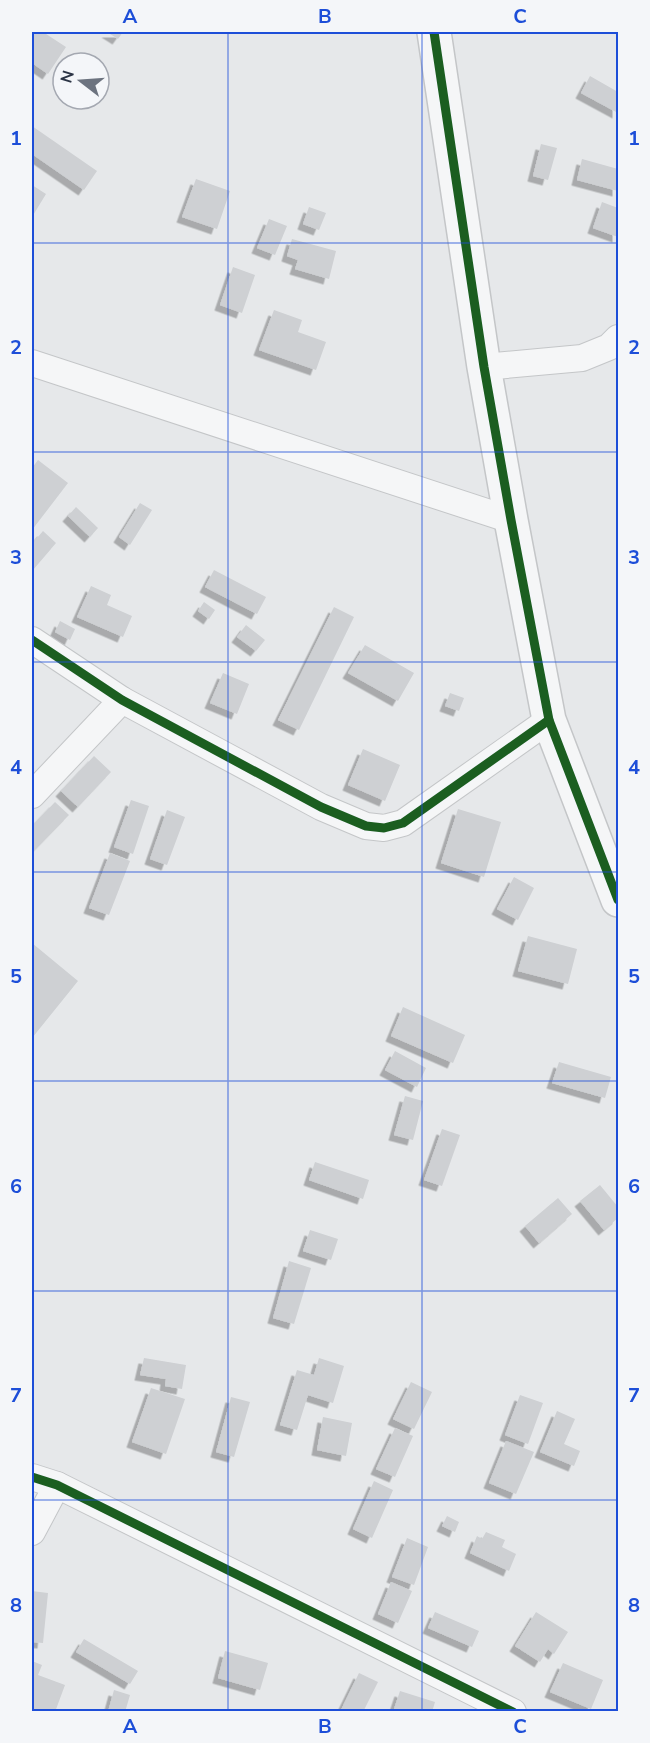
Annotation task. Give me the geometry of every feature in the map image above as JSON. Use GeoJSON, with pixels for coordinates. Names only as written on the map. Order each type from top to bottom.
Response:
{"type":"FeatureCollection","features":[{"type":"Feature","properties":{"kind":"street"},"geometry":{"type":"LineString","coordinates":[[434,32],[484,367],[549,720],[618,900]]}},
{"type":"Feature","properties":{"kind":"street"},"geometry":{"type":"LineString","coordinates":[[484,367],[582,358],[609,347],[618,338]]}},
{"type":"Feature","properties":{"kind":"street"},"geometry":{"type":"LineString","coordinates":[[32,363],[511,520]]}},
{"type":"Feature","properties":{"kind":"street"},"geometry":{"type":"LineString","coordinates":[[32,640],[122,700],[321,807],[366,826],[384,828],[403,823],[549,720]]}},
{"type":"Feature","properties":{"kind":"street"},"geometry":{"type":"LineString","coordinates":[[32,795],[122,700]]}},
{"type":"Feature","properties":{"kind":"street"},"geometry":{"type":"LineString","coordinates":[[32,1478],[57,1485],[513,1712]]}},
{"type":"Feature","properties":{"kind":"street"},"geometry":{"type":"LineString","coordinates":[[32,1532],[57,1485]]}},
{"type":"Feature","properties":{"kind":"building"},"geometry":{"type":"Polygon","coordinates":[[[32,32],[43,32],[66,47],[63,51],[51,51],[51,70],[48,74],[32,63],[32,32]]]}},
{"type":"Feature","properties":{"kind":"building"},"geometry":{"type":"Polygon","coordinates":[[[107,32],[123,32],[118,39],[107,32]]]}},
{"type":"Feature","properties":{"kind":"building"},"geometry":{"type":"Polygon","coordinates":[[[590,76],[618,92],[618,113],[581,93],[590,76]]]}},
{"type":"Feature","properties":{"kind":"building"},"geometry":{"type":"Polygon","coordinates":[[[32,126],[97,171],[84,190],[32,154],[32,126]]]}},
{"type":"Feature","properties":{"kind":"building"},"geometry":{"type":"Polygon","coordinates":[[[541,144],[557,148],[548,180],[533,176],[541,144]]]}},
{"type":"Feature","properties":{"kind":"building"},"geometry":{"type":"Polygon","coordinates":[[[582,159],[618,169],[618,191],[577,180],[582,159]]]}},
{"type":"Feature","properties":{"kind":"building"},"geometry":{"type":"Polygon","coordinates":[[[196,179],[230,191],[217,229],[182,217],[196,179]]]}},
{"type":"Feature","properties":{"kind":"building"},"geometry":{"type":"Polygon","coordinates":[[[32,185],[46,194],[32,217],[32,185]]]}},
{"type":"Feature","properties":{"kind":"building"},"geometry":{"type":"Polygon","coordinates":[[[602,202],[618,208],[618,237],[593,228],[602,202]]]}},
{"type":"Feature","properties":{"kind":"building"},"geometry":{"type":"Polygon","coordinates":[[[309,207],[326,213],[319,230],[303,224],[309,207]]]}},
{"type":"Feature","properties":{"kind":"building"},"geometry":{"type":"Polygon","coordinates":[[[269,219],[287,226],[275,255],[257,248],[269,219]]]}},
{"type":"Feature","properties":{"kind":"building"},"geometry":{"type":"Polygon","coordinates":[[[292,239],[336,251],[329,279],[295,269],[298,260],[287,256],[292,239]]]}},
{"type":"Feature","properties":{"kind":"building"},"geometry":{"type":"Polygon","coordinates":[[[233,267],[255,275],[242,313],[220,305],[233,267]]]}},
{"type":"Feature","properties":{"kind":"building"},"geometry":{"type":"Polygon","coordinates":[[[274,310],[302,320],[298,332],[326,342],[316,370],[259,350],[274,310]]]}},
{"type":"Feature","properties":{"kind":"building"},"geometry":{"type":"Polygon","coordinates":[[[38,460],[68,483],[32,530],[32,468],[38,460]]]}},
{"type":"Feature","properties":{"kind":"building"},"geometry":{"type":"Polygon","coordinates":[[[140,503],[152,510],[130,545],[119,537],[140,503]]]}},
{"type":"Feature","properties":{"kind":"building"},"geometry":{"type":"Polygon","coordinates":[[[76,507],[98,528],[90,537],[68,516],[76,507]]]}},
{"type":"Feature","properties":{"kind":"building"},"geometry":{"type":"Polygon","coordinates":[[[43,531],[56,543],[32,571],[32,544],[43,531]]]}},
{"type":"Feature","properties":{"kind":"building"},"geometry":{"type":"Polygon","coordinates":[[[214,570],[266,597],[257,614],[205,587],[214,570]]]}},
{"type":"Feature","properties":{"kind":"building"},"geometry":{"type":"Polygon","coordinates":[[[91,586],[111,595],[107,605],[132,616],[123,637],[77,617],[91,586]]]}},
{"type":"Feature","properties":{"kind":"building"},"geometry":{"type":"Polygon","coordinates":[[[204,602],[215,610],[209,619],[198,611],[204,602]]]}},
{"type":"Feature","properties":{"kind":"building"},"geometry":{"type":"Polygon","coordinates":[[[334,607],[354,617],[299,730],[278,720],[334,607]]]}},
{"type":"Feature","properties":{"kind":"building"},"geometry":{"type":"Polygon","coordinates":[[[60,621],[75,629],[70,640],[55,632],[60,621]]]}},
{"type":"Feature","properties":{"kind":"building"},"geometry":{"type":"Polygon","coordinates":[[[246,625],[265,640],[256,651],[237,637],[246,625]]]}},
{"type":"Feature","properties":{"kind":"building"},"geometry":{"type":"Polygon","coordinates":[[[365,645],[414,673],[398,701],[348,673],[365,645]]]}},
{"type":"Feature","properties":{"kind":"building"},"geometry":{"type":"Polygon","coordinates":[[[223,673],[249,684],[237,714],[210,703],[223,673]]]}},
{"type":"Feature","properties":{"kind":"building"},"geometry":{"type":"Polygon","coordinates":[[[450,693],[464,698],[459,711],[445,706],[450,693]]]}},
{"type":"Feature","properties":{"kind":"building"},"geometry":{"type":"Polygon","coordinates":[[[363,749],[400,765],[385,801],[348,785],[363,749]]]}},
{"type":"Feature","properties":{"kind":"building"},"geometry":{"type":"Polygon","coordinates":[[[94,756],[111,772],[78,807],[61,791],[94,756]]]}},
{"type":"Feature","properties":{"kind":"building"},"geometry":{"type":"Polygon","coordinates":[[[131,800],[149,806],[133,854],[114,847],[131,800]]]}},
{"type":"Feature","properties":{"kind":"building"},"geometry":{"type":"Polygon","coordinates":[[[55,802],[69,815],[33,852],[32,826],[55,802]]]}},
{"type":"Feature","properties":{"kind":"building"},"geometry":{"type":"Polygon","coordinates":[[[458,809],[501,822],[484,877],[441,863],[458,809]]]}},
{"type":"Feature","properties":{"kind":"building"},"geometry":{"type":"Polygon","coordinates":[[[167,810],[185,817],[167,865],[150,859],[167,810]]]}},
{"type":"Feature","properties":{"kind":"building"},"geometry":{"type":"Polygon","coordinates":[[[110,853],[130,861],[109,915],[89,908],[110,853]]]}},
{"type":"Feature","properties":{"kind":"building"},"geometry":{"type":"Polygon","coordinates":[[[514,877],[534,888],[518,920],[497,909],[514,877]]]}},
{"type":"Feature","properties":{"kind":"building"},"geometry":{"type":"Polygon","coordinates":[[[528,936],[577,949],[568,984],[518,971],[528,936]]]}},
{"type":"Feature","properties":{"kind":"building"},"geometry":{"type":"Polygon","coordinates":[[[32,943],[78,981],[32,1038],[32,943]]]}},
{"type":"Feature","properties":{"kind":"building"},"geometry":{"type":"Polygon","coordinates":[[[403,1007],[465,1035],[453,1063],[391,1036],[403,1007]]]}},
{"type":"Feature","properties":{"kind":"building"},"geometry":{"type":"Polygon","coordinates":[[[395,1051],[426,1068],[417,1087],[385,1070],[395,1051]]]}},
{"type":"Feature","properties":{"kind":"building"},"geometry":{"type":"Polygon","coordinates":[[[559,1062],[611,1077],[605,1098],[552,1083],[559,1062]]]}},
{"type":"Feature","properties":{"kind":"building"},"geometry":{"type":"Polygon","coordinates":[[[405,1096],[423,1101],[413,1140],[394,1135],[405,1096]]]}},
{"type":"Feature","properties":{"kind":"building"},"geometry":{"type":"Polygon","coordinates":[[[442,1129],[460,1135],[442,1186],[424,1180],[442,1129]]]}},
{"type":"Feature","properties":{"kind":"building"},"geometry":{"type":"Polygon","coordinates":[[[315,1162],[369,1180],[363,1199],[309,1180],[315,1162]]]}},
{"type":"Feature","properties":{"kind":"building"},"geometry":{"type":"Polygon","coordinates":[[[600,1185],[618,1207],[618,1218],[604,1230],[580,1201],[600,1185]]]}},
{"type":"Feature","properties":{"kind":"building"},"geometry":{"type":"Polygon","coordinates":[[[558,1198],[572,1214],[539,1243],[525,1226],[558,1198]]]}},
{"type":"Feature","properties":{"kind":"building"},"geometry":{"type":"Polygon","coordinates":[[[310,1230],[338,1239],[331,1260],[303,1251],[310,1230]]]}},
{"type":"Feature","properties":{"kind":"building"},"geometry":{"type":"Polygon","coordinates":[[[289,1261],[311,1268],[294,1324],[273,1318],[289,1261]]]}},
{"type":"Feature","properties":{"kind":"building"},"geometry":{"type":"Polygon","coordinates":[[[144,1358],[186,1365],[182,1389],[165,1386],[166,1379],[140,1375],[144,1358]]]}},
{"type":"Feature","properties":{"kind":"building"},"geometry":{"type":"Polygon","coordinates":[[[319,1358],[344,1366],[333,1403],[308,1395],[297,1430],[280,1425],[297,1370],[314,1375],[319,1358]]]}},
{"type":"Feature","properties":{"kind":"building"},"geometry":{"type":"Polygon","coordinates":[[[411,1382],[432,1392],[414,1429],[393,1419],[411,1382]]]}},
{"type":"Feature","properties":{"kind":"building"},"geometry":{"type":"Polygon","coordinates":[[[151,1388],[185,1399],[166,1454],[132,1442],[151,1388]]]}},
{"type":"Feature","properties":{"kind":"building"},"geometry":{"type":"Polygon","coordinates":[[[520,1395],[543,1403],[528,1444],[505,1435],[520,1395]]]}},
{"type":"Feature","properties":{"kind":"building"},"geometry":{"type":"Polygon","coordinates":[[[231,1397],[250,1402],[234,1457],[216,1452],[231,1397]]]}},
{"type":"Feature","properties":{"kind":"building"},"geometry":{"type":"Polygon","coordinates":[[[557,1411],[575,1419],[564,1444],[580,1451],[574,1466],[540,1452],[557,1411]]]}},
{"type":"Feature","properties":{"kind":"building"},"geometry":{"type":"Polygon","coordinates":[[[323,1417],[352,1423],[346,1456],[317,1450],[323,1417]]]}},
{"type":"Feature","properties":{"kind":"building"},"geometry":{"type":"Polygon","coordinates":[[[395,1428],[413,1436],[395,1477],[376,1469],[395,1428]]]}},
{"type":"Feature","properties":{"kind":"building"},"geometry":{"type":"Polygon","coordinates":[[[506,1441],[534,1452],[516,1494],[489,1483],[506,1441]]]}},
{"type":"Feature","properties":{"kind":"building"},"geometry":{"type":"Polygon","coordinates":[[[374,1481],[393,1490],[372,1538],[353,1529],[374,1481]]]}},
{"type":"Feature","properties":{"kind":"building"},"geometry":{"type":"Polygon","coordinates":[[[447,1516],[459,1522],[455,1532],[442,1526],[447,1516]]]}},
{"type":"Feature","properties":{"kind":"building"},"geometry":{"type":"Polygon","coordinates":[[[486,1532],[505,1540],[502,1547],[516,1554],[509,1571],[470,1553],[477,1536],[482,1539],[486,1532]]]}},
{"type":"Feature","properties":{"kind":"building"},"geometry":{"type":"Polygon","coordinates":[[[407,1538],[428,1547],[414,1585],[392,1577],[407,1538]]]}},
{"type":"Feature","properties":{"kind":"building"},"geometry":{"type":"Polygon","coordinates":[[[391,1582],[412,1591],[398,1623],[378,1614],[391,1582]]]}},
{"type":"Feature","properties":{"kind":"building"},"geometry":{"type":"Polygon","coordinates":[[[32,1591],[48,1593],[43,1643],[32,1642],[32,1591]]]}},
{"type":"Feature","properties":{"kind":"building"},"geometry":{"type":"Polygon","coordinates":[[[435,1612],[479,1631],[472,1647],[428,1628],[435,1612]]]}},
{"type":"Feature","properties":{"kind":"building"},"geometry":{"type":"Polygon","coordinates":[[[536,1612],[568,1632],[554,1654],[548,1649],[540,1662],[515,1646],[536,1612]]]}},
{"type":"Feature","properties":{"kind":"building"},"geometry":{"type":"Polygon","coordinates":[[[84,1639],[138,1671],[130,1684],[76,1652],[84,1639]]]}},
{"type":"Feature","properties":{"kind":"building"},"geometry":{"type":"Polygon","coordinates":[[[225,1651],[268,1663],[260,1690],[218,1678],[225,1651]]]}},
{"type":"Feature","properties":{"kind":"building"},"geometry":{"type":"Polygon","coordinates":[[[32,1661],[42,1665],[38,1675],[65,1685],[55,1712],[32,1712],[32,1661]]]}},
{"type":"Feature","properties":{"kind":"building"},"geometry":{"type":"Polygon","coordinates":[[[563,1663],[603,1680],[591,1709],[550,1692],[563,1663]]]}},
{"type":"Feature","properties":{"kind":"building"},"geometry":{"type":"Polygon","coordinates":[[[359,1673],[378,1682],[363,1712],[340,1712],[359,1673]]]}},
{"type":"Feature","properties":{"kind":"building"},"geometry":{"type":"Polygon","coordinates":[[[114,1690],[130,1695],[125,1712],[108,1712],[114,1690]]]}},
{"type":"Feature","properties":{"kind":"building"},"geometry":{"type":"Polygon","coordinates":[[[400,1691],[435,1702],[432,1712],[401,1712],[394,1709],[400,1691]]]}},
{"type":"Feature","properties":{"kind":"cycle path"},"geometry":{"type":"LineString","coordinates":[[434,32],[484,367],[549,720],[618,900]]}},
{"type":"Feature","properties":{"kind":"cycle path"},"geometry":{"type":"LineString","coordinates":[[32,640],[122,700],[321,807],[366,826],[384,828],[403,823],[549,720]]}},
{"type":"Feature","properties":{"kind":"cycle path"},"geometry":{"type":"LineString","coordinates":[[32,1477],[57,1485],[513,1712]]}}]}
